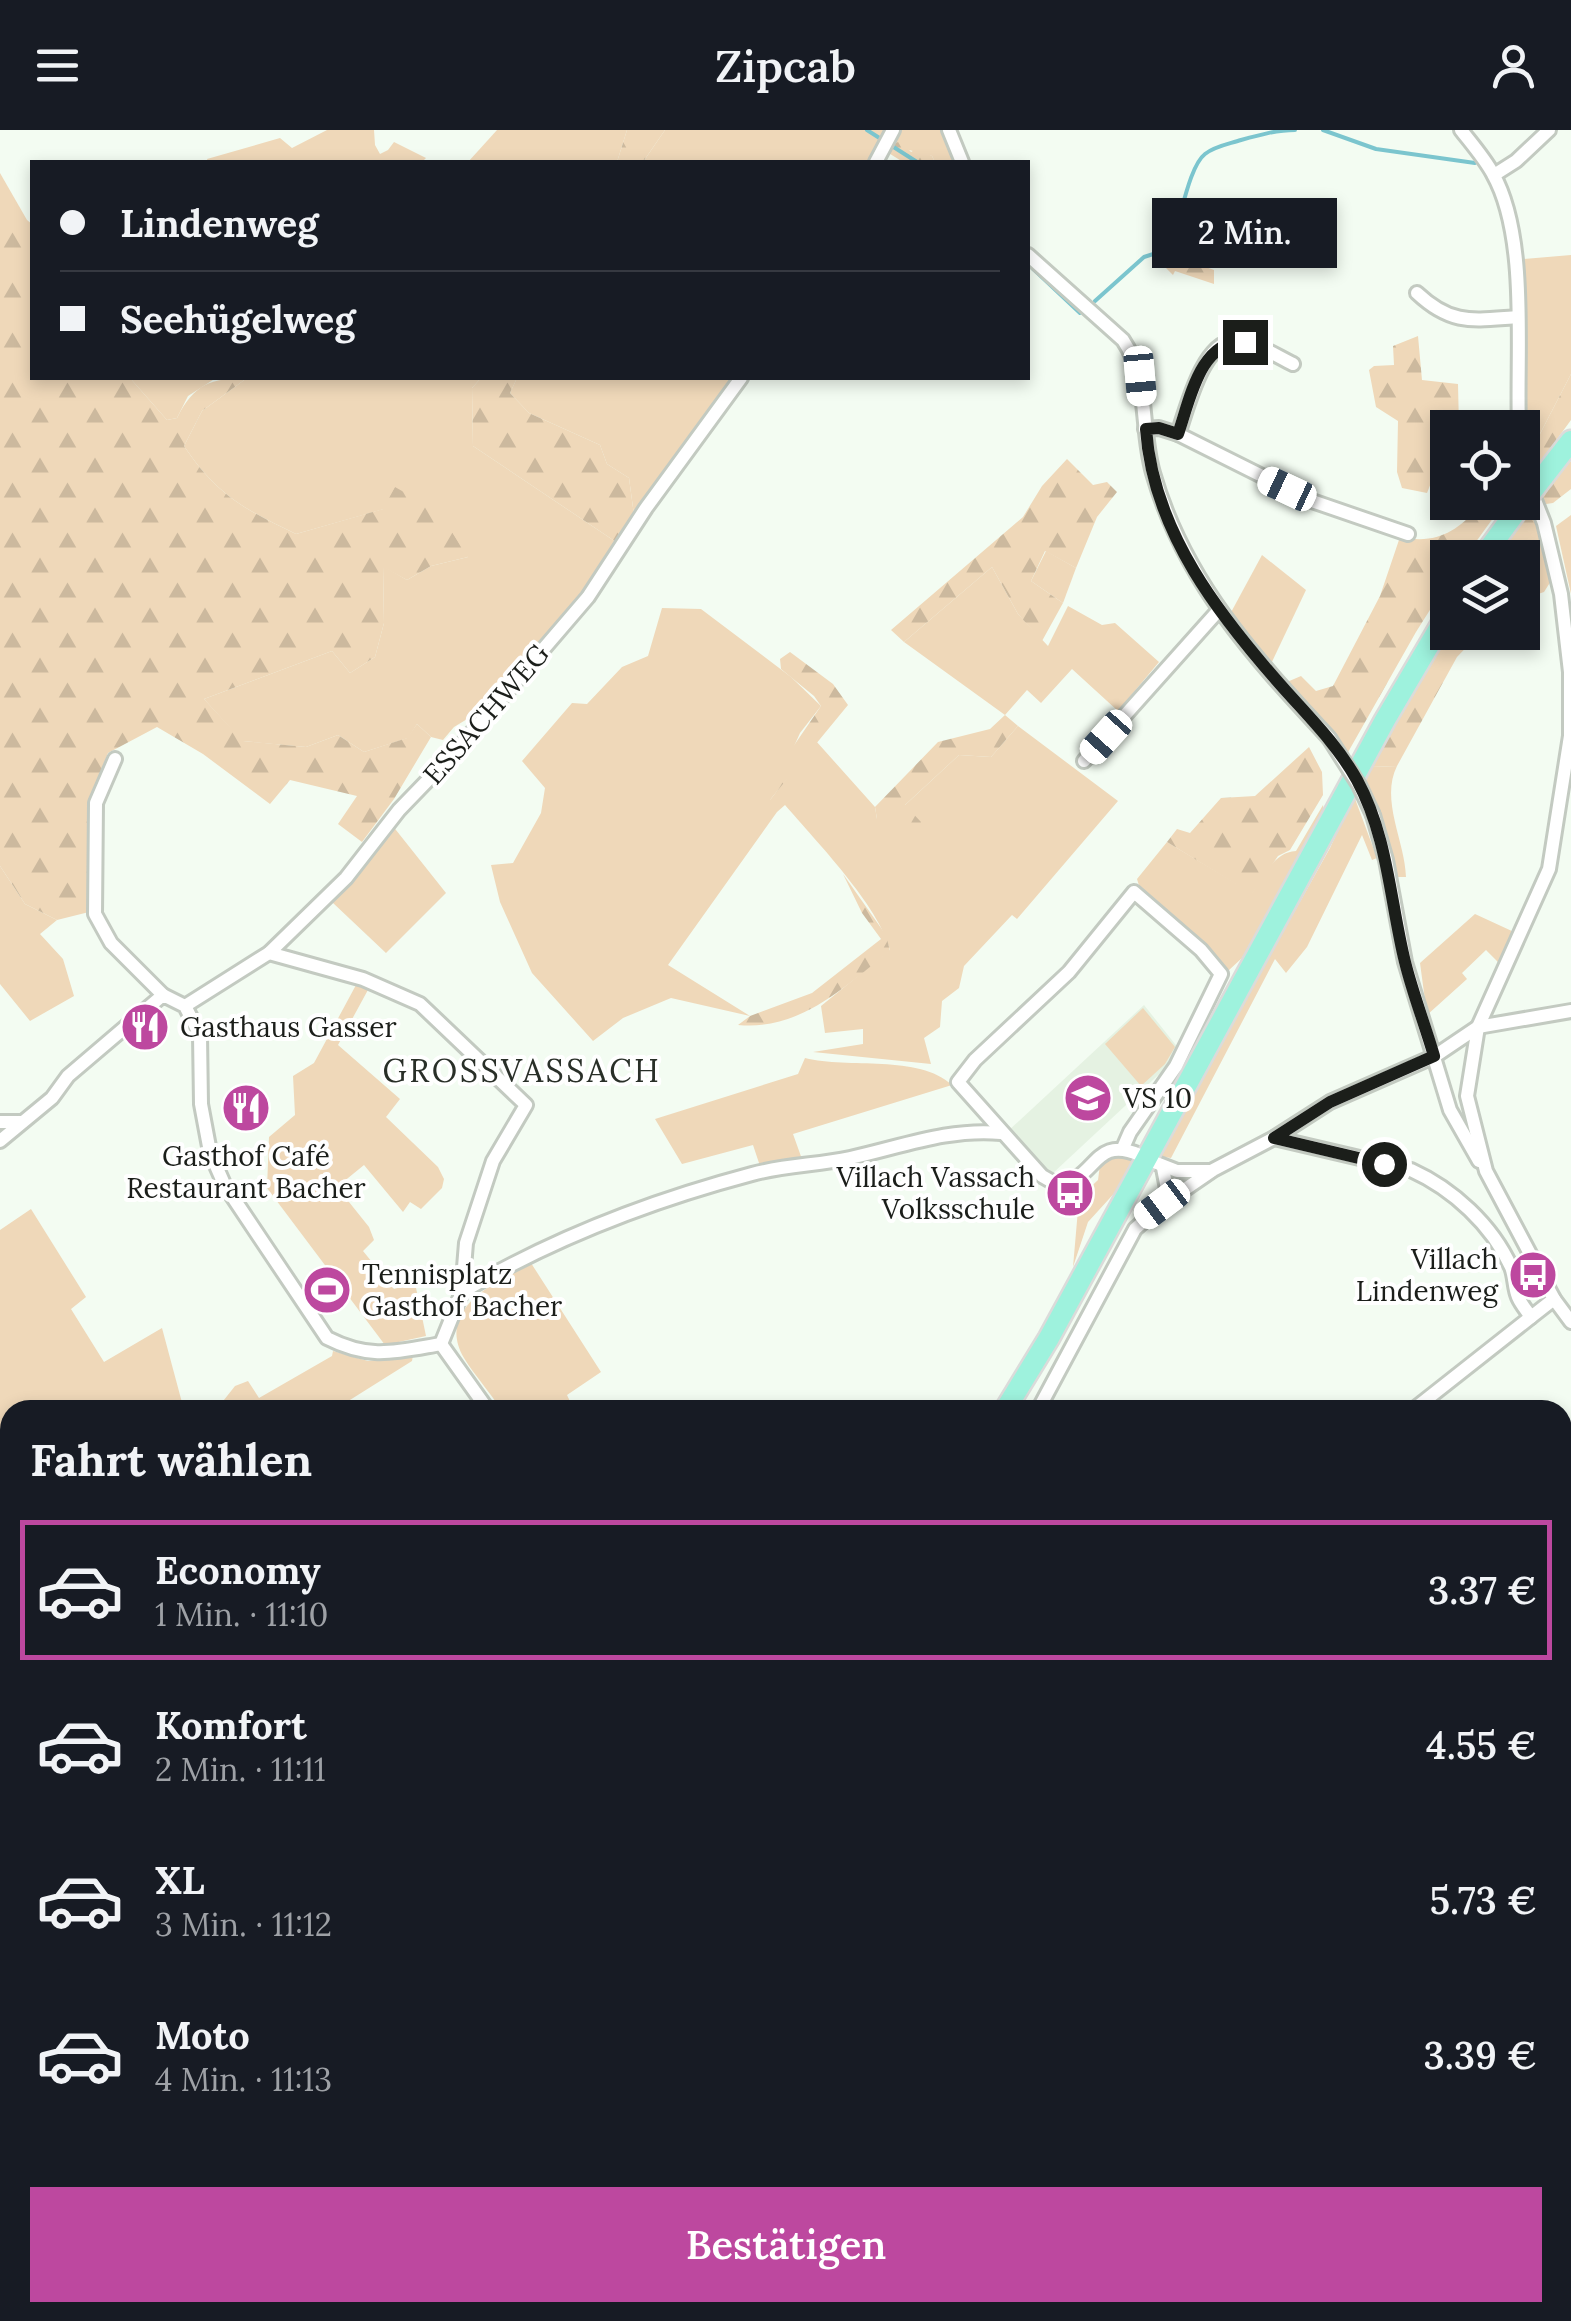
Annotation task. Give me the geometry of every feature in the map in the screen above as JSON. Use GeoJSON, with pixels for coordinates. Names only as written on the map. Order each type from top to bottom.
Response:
{"type":"FeatureCollection","features":[{"type":"Feature","properties":{"kind":"main road"},"geometry":{"type":"LineString","coordinates":[[1495,540],[1571,440]]}},
{"type":"Feature","properties":{"kind":"main road"},"geometry":{"type":"LineString","coordinates":[[1011,1400],[1430,643]]}},
{"type":"Feature","properties":{"kind":"main road"},"geometry":{"type":"LineString","coordinates":[[1023,1400],[1028,1374]]}},
{"type":"Feature","properties":{"kind":"street"},"geometry":{"type":"LineString","coordinates":[[950,130],[961,160]]}},
{"type":"Feature","properties":{"kind":"street"},"geometry":{"type":"LineString","coordinates":[[1461,130],[1494,175],[1504,203],[1518,272],[1519,410]]}},
{"type":"Feature","properties":{"kind":"street"},"geometry":{"type":"LineString","coordinates":[[1494,175],[1516,161],[1549,130]]}},
{"type":"Feature","properties":{"kind":"street"},"geometry":{"type":"LineString","coordinates":[[1030,257],[1123,340],[1140,376],[1152,472],[1186,557],[1218,611],[1330,738],[1360,785],[1386,860],[1405,962],[1450,1110],[1554,1299],[1571,1322]]}},
{"type":"Feature","properties":{"kind":"street"},"geometry":{"type":"LineString","coordinates":[[1416,293],[1432,307],[1460,320],[1518,316]]}},
{"type":"Feature","properties":{"kind":"street"},"geometry":{"type":"LineString","coordinates":[[1178,434],[1202,368],[1222,344],[1245,342],[1293,364]]}},
{"type":"Feature","properties":{"kind":"street","name":"ESSACHWEG"},"geometry":{"type":"LineString","coordinates":[[184,1006],[269,953],[346,878],[399,810],[456,751],[588,597],[646,508],[740,380]]}},
{"type":"Feature","properties":{"kind":"street"},"geometry":{"type":"LineString","coordinates":[[1146,429],[1178,434],[1312,501],[1408,534]]}},
{"type":"Feature","properties":{"kind":"street"},"geometry":{"type":"LineString","coordinates":[[1486,1171],[1467,1096],[1478,1027],[1549,870],[1570,736],[1570,672],[1562,594],[1540,513]]}},
{"type":"Feature","properties":{"kind":"street"},"geometry":{"type":"LineString","coordinates":[[1084,762],[1218,611]]}},
{"type":"Feature","properties":{"kind":"street"},"geometry":{"type":"LineString","coordinates":[[115,759],[96,803],[96,914],[111,943],[162,994],[184,1006],[200,1036],[201,1104],[210,1152],[224,1184],[326,1338],[349,1349],[379,1355],[441,1344]]}},
{"type":"Feature","properties":{"kind":"street"},"geometry":{"type":"LineString","coordinates":[[1124,1148],[1130,1132],[1191,1040],[1221,974],[1201,950],[1134,892],[1069,972],[975,1060],[958,1082],[1000,1133],[1042,1176],[1056,1184],[1075,1180],[1104,1152],[1124,1148],[1140,1155]]}},
{"type":"Feature","properties":{"kind":"street"},"geometry":{"type":"LineString","coordinates":[[269,953],[364,979],[420,1004],[526,1105],[493,1161],[466,1243],[462,1292],[441,1344]]}},
{"type":"Feature","properties":{"kind":"street"},"geometry":{"type":"LineString","coordinates":[[0,1141],[52,1098],[68,1076],[162,994]]}},
{"type":"Feature","properties":{"kind":"street"},"geometry":{"type":"LineString","coordinates":[[1043,1400],[1128,1238],[1162,1204],[1330,1102],[1434,1056],[1478,1027],[1571,1011]]}},
{"type":"Feature","properties":{"kind":"street"},"geometry":{"type":"LineString","coordinates":[[0,1122],[22,1122]]}},
{"type":"Feature","properties":{"kind":"street"},"geometry":{"type":"LineString","coordinates":[[462,1292],[518,1259],[596,1224],[755,1173],[845,1159],[970,1130],[1000,1133]]}},
{"type":"Feature","properties":{"kind":"street"},"geometry":{"type":"LineString","coordinates":[[1274,1138],[1412,1170],[1451,1192],[1500,1247],[1514,1272],[1517,1296],[1531,1317]]}},
{"type":"Feature","properties":{"kind":"street"},"geometry":{"type":"LineString","coordinates":[[1162,1204],[1167,1190],[1159,1165],[1196,1172],[1213,1170]]}},
{"type":"Feature","properties":{"kind":"street"},"geometry":{"type":"LineString","coordinates":[[1426,1400],[1554,1299]]}},
{"type":"Feature","properties":{"kind":"street"},"geometry":{"type":"LineString","coordinates":[[441,1344],[481,1400]]}},
{"type":"Feature","properties":{"kind":"shaded area","name":"VS 10"},"geometry":{"type":"Polygon","coordinates":[[[1144,1005],[1179,1049],[1169,1065],[1052,1174],[1007,1132],[1144,1005]]]}},
{"type":"Feature","properties":{"kind":"green space"},"geometry":{"type":"Polygon","coordinates":[[[327,130],[374,130],[380,154],[394,142],[426,158],[207,159],[280,138],[292,148],[327,130]]]}},
{"type":"Feature","properties":{"kind":"green space"},"geometry":{"type":"Polygon","coordinates":[[[497,130],[627,130],[618,160],[470,160],[497,130]]]}},
{"type":"Feature","properties":{"kind":"green space"},"geometry":{"type":"Polygon","coordinates":[[[627,130],[665,130],[644,160],[618,160],[627,130]]]}},
{"type":"Feature","properties":{"kind":"green space"},"geometry":{"type":"Polygon","coordinates":[[[665,130],[890,130],[875,160],[644,160],[665,130]]]}},
{"type":"Feature","properties":{"kind":"green space"},"geometry":{"type":"Polygon","coordinates":[[[897,130],[945,130],[957,160],[934,160],[932,156],[890,145],[897,130]]]}},
{"type":"Feature","properties":{"kind":"green space"},"geometry":{"type":"Polygon","coordinates":[[[901,141],[911,152],[916,149],[934,160],[900,160],[887,152],[890,145],[901,141]]]}},
{"type":"Feature","properties":{"kind":"green space"},"geometry":{"type":"Polygon","coordinates":[[[0,173],[27,220],[0,220],[0,173]]]}},
{"type":"Feature","properties":{"kind":"green space"},"geometry":{"type":"Polygon","coordinates":[[[0,220],[27,220],[30,380],[132,380],[167,420],[177,418],[190,397],[205,385],[220,380],[244,380],[202,411],[184,446],[220,489],[246,508],[296,534],[383,509],[395,487],[439,512],[468,557],[431,566],[407,580],[383,567],[384,623],[375,657],[350,673],[332,651],[204,699],[243,741],[306,747],[338,735],[364,752],[407,738],[417,724],[431,737],[394,799],[362,842],[338,824],[357,796],[290,780],[270,804],[203,754],[157,727],[108,753],[92,794],[93,911],[57,920],[25,904],[0,866],[0,220]]]}},
{"type":"Feature","properties":{"kind":"green space"},"geometry":{"type":"Polygon","coordinates":[[[1170,254],[1214,270],[1214,284],[1175,271],[1173,275],[1164,266],[1170,254]]]}},
{"type":"Feature","properties":{"kind":"green space"},"geometry":{"type":"Polygon","coordinates":[[[1571,255],[1571,374],[1540,434],[1540,410],[1525,410],[1527,342],[1523,259],[1571,255]]]}},
{"type":"Feature","properties":{"kind":"green space"},"geometry":{"type":"Polygon","coordinates":[[[1418,336],[1422,380],[1458,384],[1459,410],[1430,410],[1427,493],[1402,488],[1397,472],[1398,421],[1376,407],[1369,370],[1394,365],[1393,346],[1418,336]]]}},
{"type":"Feature","properties":{"kind":"green space"},"geometry":{"type":"Polygon","coordinates":[[[1571,374],[1571,420],[1540,463],[1540,434],[1571,374]]]}},
{"type":"Feature","properties":{"kind":"green space"},"geometry":{"type":"Polygon","coordinates":[[[132,380],[213,380],[188,396],[177,418],[167,420],[132,380]]]}},
{"type":"Feature","properties":{"kind":"green space"},"geometry":{"type":"Polygon","coordinates":[[[244,380],[479,380],[472,388],[473,446],[619,544],[601,572],[492,704],[454,727],[443,740],[431,737],[417,724],[408,738],[364,752],[338,735],[306,747],[242,741],[204,699],[332,651],[350,673],[375,657],[384,623],[383,566],[407,580],[431,566],[468,557],[384,509],[296,534],[246,508],[208,477],[184,446],[202,411],[244,380]]]}},
{"type":"Feature","properties":{"kind":"green space"},"geometry":{"type":"Polygon","coordinates":[[[479,380],[516,380],[510,393],[529,413],[600,445],[607,464],[629,478],[634,515],[619,544],[473,446],[472,388],[479,380]]]}},
{"type":"Feature","properties":{"kind":"green space"},"geometry":{"type":"Polygon","coordinates":[[[516,380],[735,380],[634,515],[629,478],[607,464],[600,445],[529,413],[510,393],[516,380]]]}},
{"type":"Feature","properties":{"kind":"green space"},"geometry":{"type":"Polygon","coordinates":[[[1067,459],[1093,485],[1107,482],[1117,492],[1097,517],[1076,568],[1045,551],[1031,581],[1063,603],[1042,641],[1018,614],[992,567],[904,642],[891,630],[1023,517],[1042,486],[1067,459]]]}},
{"type":"Feature","properties":{"kind":"green space"},"geometry":{"type":"Polygon","coordinates":[[[1571,461],[1571,489],[1546,504],[1541,494],[1571,461]]]}},
{"type":"Feature","properties":{"kind":"green space"},"geometry":{"type":"Polygon","coordinates":[[[1571,515],[1571,594],[1556,526],[1571,515]]]}},
{"type":"Feature","properties":{"kind":"green space"},"geometry":{"type":"Polygon","coordinates":[[[1492,520],[1477,540],[1430,540],[1430,610],[1347,754],[1335,734],[1287,682],[1301,676],[1316,691],[1333,686],[1380,596],[1400,537],[1437,537],[1465,521],[1492,520]]]}},
{"type":"Feature","properties":{"kind":"green space"},"geometry":{"type":"Polygon","coordinates":[[[1521,520],[1536,520],[1551,581],[1544,592],[1540,593],[1540,540],[1506,540],[1521,520]]]}},
{"type":"Feature","properties":{"kind":"green space"},"geometry":{"type":"Polygon","coordinates":[[[1046,551],[1076,568],[1063,603],[1031,581],[1046,551]]]}},
{"type":"Feature","properties":{"kind":"green space"},"geometry":{"type":"Polygon","coordinates":[[[1262,555],[1306,590],[1270,666],[1229,616],[1262,555]]]}},
{"type":"Feature","properties":{"kind":"green space"},"geometry":{"type":"Polygon","coordinates":[[[992,567],[1018,614],[1048,646],[1068,606],[1102,625],[1115,623],[1159,662],[1118,711],[1072,669],[1041,703],[1027,690],[1005,715],[904,642],[992,567]]]}},
{"type":"Feature","properties":{"kind":"green space"},"geometry":{"type":"Polygon","coordinates":[[[662,608],[701,609],[791,677],[821,706],[800,733],[770,800],[816,741],[875,807],[877,819],[904,806],[959,755],[991,757],[1018,726],[1118,801],[1017,919],[1012,915],[964,966],[959,988],[942,1001],[940,1027],[924,1038],[931,1064],[813,1052],[863,1044],[863,1029],[825,1033],[821,1006],[890,950],[860,894],[785,805],[668,965],[750,1016],[671,998],[623,1018],[593,1041],[532,973],[500,902],[491,865],[513,863],[541,813],[545,788],[522,761],[572,703],[587,704],[622,667],[648,656],[662,608]]]}},
{"type":"Feature","properties":{"kind":"green space"},"geometry":{"type":"Polygon","coordinates":[[[1438,650],[1464,650],[1397,766],[1371,767],[1438,650]]]}},
{"type":"Feature","properties":{"kind":"green space"},"geometry":{"type":"Polygon","coordinates":[[[790,652],[833,684],[848,705],[769,801],[762,792],[821,706],[781,669],[780,659],[790,652]]]}},
{"type":"Feature","properties":{"kind":"green space"},"geometry":{"type":"Polygon","coordinates":[[[1005,715],[1018,726],[991,757],[959,755],[905,805],[921,822],[916,839],[905,839],[877,819],[875,807],[938,742],[990,729],[1005,715]]]}},
{"type":"Feature","properties":{"kind":"green space"},"geometry":{"type":"Polygon","coordinates":[[[1309,747],[1322,772],[1323,795],[1290,850],[1278,856],[1252,894],[1167,842],[1177,829],[1190,833],[1221,798],[1255,796],[1309,747]]]}},
{"type":"Feature","properties":{"kind":"green space"},"geometry":{"type":"Polygon","coordinates":[[[1397,766],[1392,779],[1392,807],[1406,877],[1396,877],[1385,828],[1364,780],[1371,767],[1397,766]]]}},
{"type":"Feature","properties":{"kind":"green space"},"geometry":{"type":"Polygon","coordinates":[[[1354,796],[1377,858],[1372,860],[1362,835],[1307,947],[1286,973],[1275,959],[1171,1158],[1158,1156],[1330,848],[1354,796]]]}},
{"type":"Feature","properties":{"kind":"green space"},"geometry":{"type":"Polygon","coordinates":[[[1323,805],[1324,813],[1242,958],[1228,971],[1141,892],[1137,879],[1167,842],[1252,893],[1276,860],[1296,851],[1323,805]]]}},
{"type":"Feature","properties":{"kind":"green space"},"geometry":{"type":"Polygon","coordinates":[[[392,825],[446,893],[386,953],[332,902],[376,851],[392,825]]]}},
{"type":"Feature","properties":{"kind":"green space"},"geometry":{"type":"Polygon","coordinates":[[[0,866],[25,904],[57,920],[40,934],[63,959],[74,996],[30,1021],[0,984],[0,866]]]}},
{"type":"Feature","properties":{"kind":"green space"},"geometry":{"type":"Polygon","coordinates":[[[843,874],[886,935],[890,951],[838,992],[801,1014],[760,1025],[738,1025],[750,1016],[812,993],[881,939],[862,913],[843,874]]]}},
{"type":"Feature","properties":{"kind":"green space"},"geometry":{"type":"Polygon","coordinates":[[[1475,914],[1514,932],[1498,962],[1486,950],[1462,973],[1467,979],[1427,1015],[1420,963],[1475,914]]]}},
{"type":"Feature","properties":{"kind":"green space"},"geometry":{"type":"Polygon","coordinates":[[[356,985],[369,988],[338,1045],[400,1099],[386,1117],[438,1167],[444,1179],[442,1188],[421,1209],[410,1202],[403,1212],[364,1165],[337,1187],[369,1227],[374,1240],[363,1251],[394,1289],[415,1283],[426,1336],[385,1345],[267,1188],[269,1137],[295,1115],[293,1076],[314,1063],[356,985]]]}},
{"type":"Feature","properties":{"kind":"green space"},"geometry":{"type":"Polygon","coordinates":[[[1143,1008],[1175,1047],[1165,1064],[1141,1086],[1105,1044],[1143,1008]]]}},
{"type":"Feature","properties":{"kind":"green space"},"geometry":{"type":"Polygon","coordinates":[[[805,1058],[921,1069],[952,1085],[793,1134],[803,1162],[760,1166],[753,1145],[682,1164],[655,1119],[798,1074],[805,1058]]]}},
{"type":"Feature","properties":{"kind":"green space"},"geometry":{"type":"Polygon","coordinates":[[[1123,1154],[1135,1159],[1119,1188],[1088,1222],[1073,1267],[1079,1198],[1098,1180],[1100,1165],[1123,1154]]]}},
{"type":"Feature","properties":{"kind":"green space"},"geometry":{"type":"Polygon","coordinates":[[[31,1209],[86,1297],[71,1309],[104,1362],[162,1328],[181,1400],[0,1400],[0,1230],[31,1209]]]}},
{"type":"Feature","properties":{"kind":"green space"},"geometry":{"type":"Polygon","coordinates":[[[531,1263],[601,1372],[567,1395],[569,1400],[494,1400],[464,1358],[457,1340],[457,1325],[463,1311],[502,1279],[531,1263]]]}},
{"type":"Feature","properties":{"kind":"green space","name":"Tennisplatz Gasthof Bacher"},"geometry":{"type":"Polygon","coordinates":[[[323,1266],[348,1301],[331,1314],[305,1279],[323,1266]]]}},
{"type":"Feature","properties":{"kind":"green space"},"geometry":{"type":"Polygon","coordinates":[[[333,1351],[368,1361],[413,1355],[412,1361],[350,1400],[224,1400],[235,1386],[248,1381],[259,1398],[332,1356],[333,1351]]]}},
{"type":"Feature","properties":{"kind":"waterway"},"geometry":{"type":"LineString","coordinates":[[867,130],[914,160]]}},
{"type":"Feature","properties":{"kind":"waterway"},"geometry":{"type":"LineString","coordinates":[[1095,301],[1144,257],[1169,249],[1194,171],[1205,154],[1254,136],[1295,130]]}},
{"type":"Feature","properties":{"kind":"waterway"},"geometry":{"type":"LineString","coordinates":[[1323,130],[1376,149],[1475,163]]}},
{"type":"Feature","properties":{"kind":"waterway"},"geometry":{"type":"LineString","coordinates":[[1030,266],[1080,313]]}},
{"type":"Feature","properties":{"kind":"place","name":"Gasthaus Gasser"},"geometry":{"type":"Point","coordinates":[145,1027]}},
{"type":"Feature","properties":{"kind":"place","name":"VS 10"},"geometry":{"type":"Point","coordinates":[1088,1098]}},
{"type":"Feature","properties":{"kind":"place","name":"Gasthof Café Restaurant Bacher"},"geometry":{"type":"Point","coordinates":[246,1108]}},
{"type":"Feature","properties":{"kind":"place","name":"Villach Vassach Volksschule"},"geometry":{"type":"Point","coordinates":[1070,1193]}},
{"type":"Feature","properties":{"kind":"place","name":"Villach Lindenweg"},"geometry":{"type":"Point","coordinates":[1533,1275]}},
{"type":"Feature","properties":{"kind":"place","name":"Tennisplatz Gasthof Bacher"},"geometry":{"type":"Point","coordinates":[327,1290]}},
{"type":"Feature","properties":{"kind":"district","name":"GROSSVASSACH"},"geometry":{"type":"Point","coordinates":[522,1071]}},
{"type":"Feature","properties":{"kind":"route"},"geometry":{"type":"LineString","coordinates":[[1245,342],[1232,341],[1214,350],[1202,368],[1178,434],[1146,429],[1147,445],[1167,515],[1198,580],[1218,611],[1330,738],[1360,785],[1378,827],[1405,962],[1434,1056],[1330,1102],[1274,1138],[1384,1164]]}}]}
